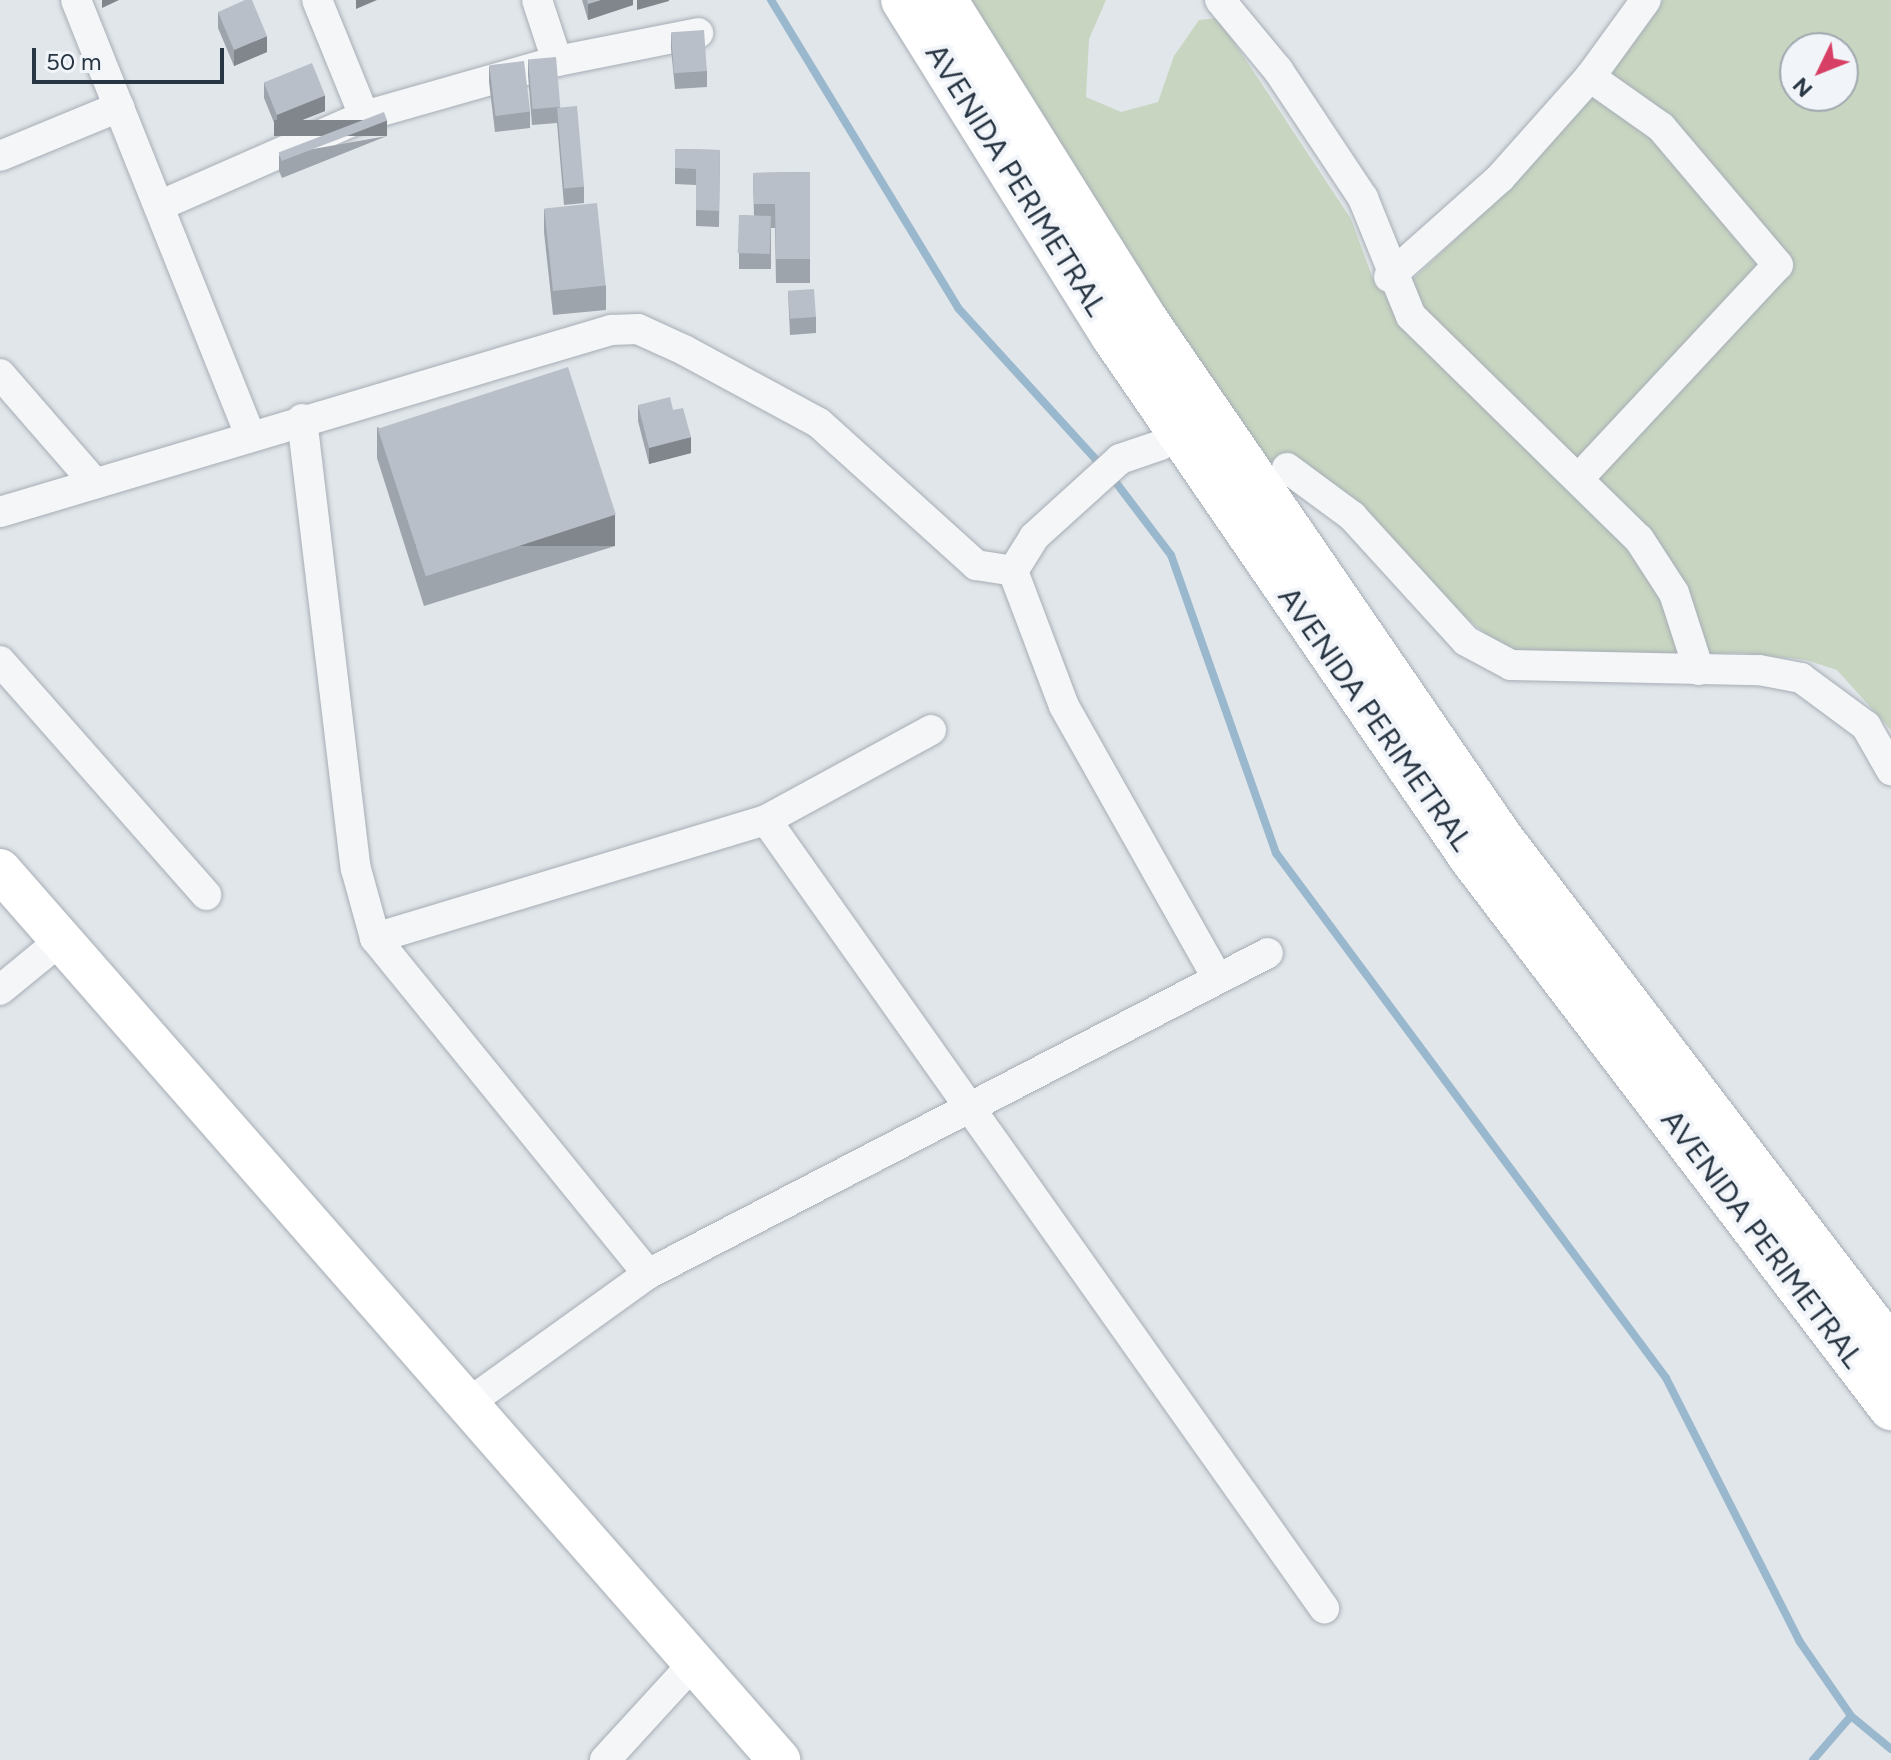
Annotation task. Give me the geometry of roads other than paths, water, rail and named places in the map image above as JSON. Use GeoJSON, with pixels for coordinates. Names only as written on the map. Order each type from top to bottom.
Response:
{"type":"FeatureCollection","features":[{"type":"Feature","properties":{"kind":"main road","name":"AVENIDA PERIMETRAL"},"geometry":{"type":"LineString","coordinates":[[903,0],[1113,336],[1472,859],[1891,1408]]}},
{"type":"Feature","properties":{"kind":"main road","name":"AVENIDA PERIMETRAL"},"geometry":{"type":"LineString","coordinates":[[945,0],[1143,316],[1501,838],[1891,1349]]}},
{"type":"Feature","properties":{"kind":"street"},"geometry":{"type":"LineString","coordinates":[[76,0],[250,434]]}},
{"type":"Feature","properties":{"kind":"street"},"geometry":{"type":"LineString","coordinates":[[317,0],[364,116]]}},
{"type":"Feature","properties":{"kind":"street"},"geometry":{"type":"LineString","coordinates":[[537,0],[557,61]]}},
{"type":"Feature","properties":{"kind":"street"},"geometry":{"type":"LineString","coordinates":[[1220,0],[1278,70],[1363,198],[1384,239],[1389,277],[1411,316],[1465,373],[1580,477],[1639,539],[1674,593],[1699,670]]}},
{"type":"Feature","properties":{"kind":"street"},"geometry":{"type":"LineString","coordinates":[[1389,277],[1500,178],[1590,77],[1646,0]]}},
{"type":"Feature","properties":{"kind":"street"},"geometry":{"type":"LineString","coordinates":[[159,206],[364,116],[557,61],[698,33]]}},
{"type":"Feature","properties":{"kind":"street"},"geometry":{"type":"LineString","coordinates":[[1580,477],[1778,265],[1661,127],[1590,77]]}},
{"type":"Feature","properties":{"kind":"street"},"geometry":{"type":"LineString","coordinates":[[0,156],[119,107]]}},
{"type":"Feature","properties":{"kind":"street"},"geometry":{"type":"LineString","coordinates":[[0,512],[250,434],[611,330],[638,329],[819,423],[929,529],[976,565],[1013,571]]}},
{"type":"Feature","properties":{"kind":"street"},"geometry":{"type":"LineString","coordinates":[[0,374],[94,482]]}},
{"type":"Feature","properties":{"kind":"street"},"geometry":{"type":"LineString","coordinates":[[302,419],[356,869],[375,938],[648,1274]]}},
{"type":"Feature","properties":{"kind":"street"},"geometry":{"type":"LineString","coordinates":[[1013,571],[1034,537],[1120,459],[1161,445]]}},
{"type":"Feature","properties":{"kind":"street"},"geometry":{"type":"LineString","coordinates":[[1287,468],[1352,516],[1466,641],[1511,665],[1699,670],[1801,678],[1866,726],[1891,770]]}},
{"type":"Feature","properties":{"kind":"street"},"geometry":{"type":"LineString","coordinates":[[1013,571],[1064,706],[1218,979]]}},
{"type":"Feature","properties":{"kind":"street"},"geometry":{"type":"LineString","coordinates":[[0,661],[206,895]]}},
{"type":"Feature","properties":{"kind":"street"},"geometry":{"type":"LineString","coordinates":[[375,938],[766,820],[931,730]]}},
{"type":"Feature","properties":{"kind":"street"},"geometry":{"type":"LineString","coordinates":[[766,820],[967,1109],[1324,1608]]}},
{"type":"Feature","properties":{"kind":"street"},"geometry":{"type":"LineString","coordinates":[[0,870],[779,1760]]}},
{"type":"Feature","properties":{"kind":"street"},"geometry":{"type":"LineString","coordinates":[[0,990],[61,940]]}},
{"type":"Feature","properties":{"kind":"street"},"geometry":{"type":"LineString","coordinates":[[467,1404],[648,1274],[1268,953]]}},
{"type":"Feature","properties":{"kind":"street"},"geometry":{"type":"LineString","coordinates":[[605,1760],[694,1663]]}},
{"type":"Feature","properties":{"kind":"waterway"},"geometry":{"type":"LineString","coordinates":[[771,0],[958,308],[1102,466]]}},
{"type":"Feature","properties":{"kind":"waterway"},"geometry":{"type":"LineString","coordinates":[[1111,476],[1171,555],[1276,853],[1666,1378],[1800,1642],[1851,1716],[1891,1749]]}},
{"type":"Feature","properties":{"kind":"waterway"},"geometry":{"type":"LineString","coordinates":[[1813,1760],[1851,1716]]}}]}
